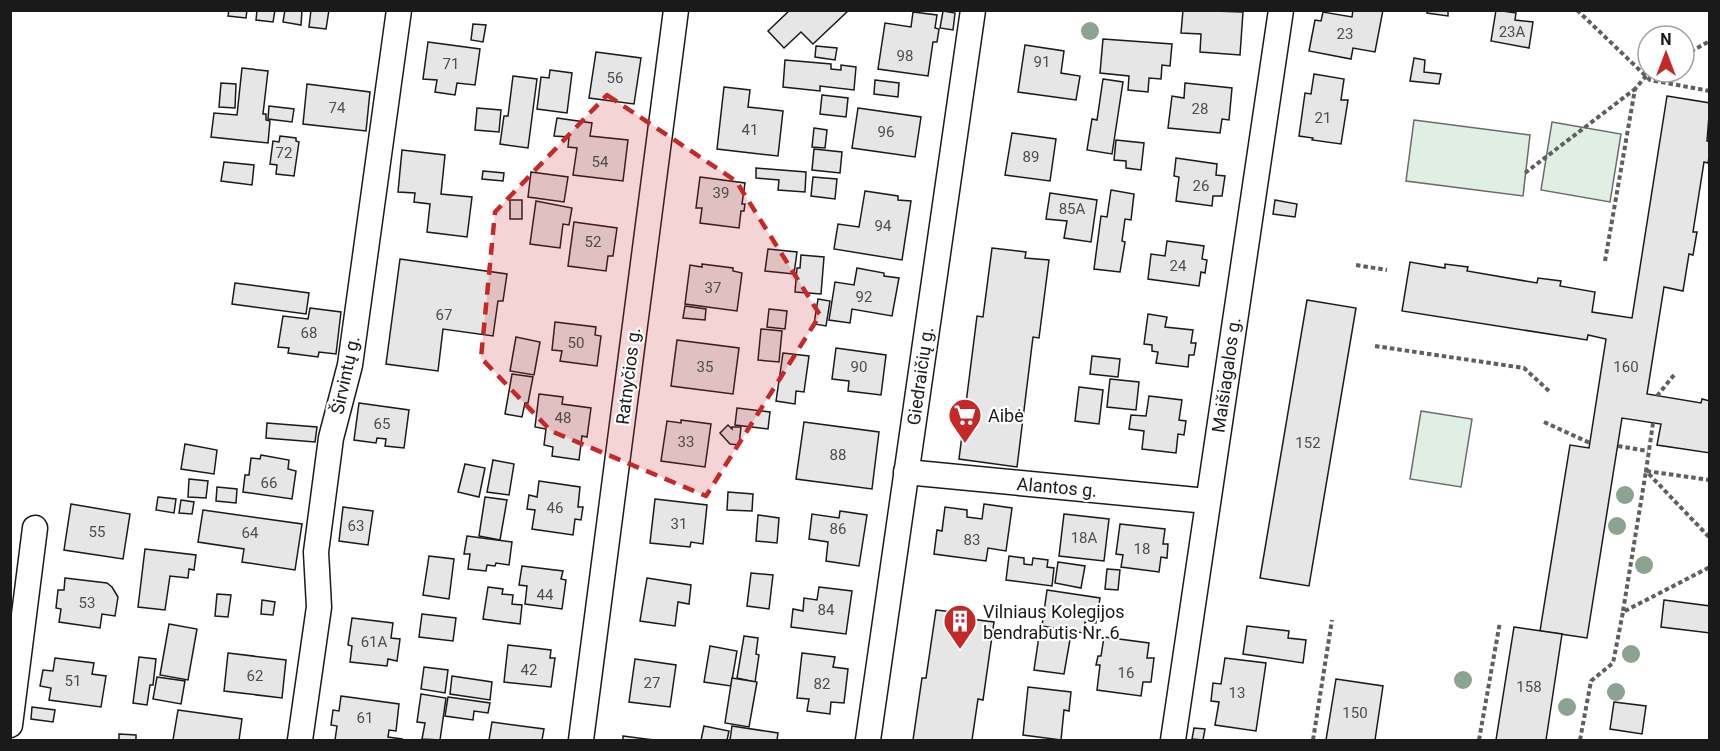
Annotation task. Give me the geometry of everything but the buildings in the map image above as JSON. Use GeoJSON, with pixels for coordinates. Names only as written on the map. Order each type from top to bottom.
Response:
{"type":"FeatureCollection","features":[{"type":"Feature","properties":{"kind":"street","name":"Širvintų g."},"geometry":{"type":"LineString","coordinates":[[300,741],[319,607],[316,552],[331,438],[350,365],[399,10]]}},
{"type":"Feature","properties":{"kind":"street","name":"Ratnyčios g."},"geometry":{"type":"LineString","coordinates":[[581,741],[676,10]]}},
{"type":"Feature","properties":{"kind":"street","name":"Giedraičių g."},"geometry":{"type":"LineString","coordinates":[[868,741],[973,10]]}},
{"type":"Feature","properties":{"kind":"street","name":"Maišiagalos g."},"geometry":{"type":"LineString","coordinates":[[1173,741],[1281,10]]}},
{"type":"Feature","properties":{"kind":"street","name":"Alantos g."},"geometry":{"type":"LineString","coordinates":[[906,472],[1208,501]]}},
{"type":"Feature","properties":{"kind":"street"},"geometry":{"type":"LineString","coordinates":[[10,725],[35,528]]}},
{"type":"Feature","properties":{"kind":"path"},"geometry":{"type":"LineString","coordinates":[[1576,10],[1636,67]]}},
{"type":"Feature","properties":{"kind":"path"},"geometry":{"type":"LineString","coordinates":[[1696,49],[1710,41]]}},
{"type":"Feature","properties":{"kind":"path"},"geometry":{"type":"LineString","coordinates":[[1525,173],[1639,84]]}},
{"type":"Feature","properties":{"kind":"path"},"geometry":{"type":"LineString","coordinates":[[1672,84],[1710,91]]}},
{"type":"Feature","properties":{"kind":"path"},"geometry":{"type":"LineString","coordinates":[[1605,261],[1635,89]]}},
{"type":"Feature","properties":{"kind":"path"},"geometry":{"type":"LineString","coordinates":[[1356,265],[1387,270]]}},
{"type":"Feature","properties":{"kind":"path"},"geometry":{"type":"LineString","coordinates":[[1375,346],[1524,368],[1549,391]]}},
{"type":"Feature","properties":{"kind":"path"},"geometry":{"type":"LineString","coordinates":[[1657,396],[1674,375]]}},
{"type":"Feature","properties":{"kind":"path"},"geometry":{"type":"LineString","coordinates":[[1544,422],[1590,442]]}},
{"type":"Feature","properties":{"kind":"path"},"geometry":{"type":"LineString","coordinates":[[1580,741],[1591,681],[1613,663],[1653,423]]}},
{"type":"Feature","properties":{"kind":"path"},"geometry":{"type":"LineString","coordinates":[[1617,446],[1648,451]]}},
{"type":"Feature","properties":{"kind":"path"},"geometry":{"type":"LineString","coordinates":[[1646,471],[1710,480]]}},
{"type":"Feature","properties":{"kind":"path"},"geometry":{"type":"LineString","coordinates":[[1646,471],[1710,538]]}},
{"type":"Feature","properties":{"kind":"path"},"geometry":{"type":"LineString","coordinates":[[1623,612],[1710,567]]}},
{"type":"Feature","properties":{"kind":"path"},"geometry":{"type":"LineString","coordinates":[[1313,741],[1332,620]]}},
{"type":"Feature","properties":{"kind":"path"},"geometry":{"type":"LineString","coordinates":[[1479,741],[1500,622]]}},
{"type":"Feature","properties":{"kind":"highlighted area"},"geometry":{"type":"Polygon","coordinates":[[[607,95],[736,181],[820,315],[706,496],[551,431],[481,358],[495,212],[607,95]]]}},
{"type":"Feature","properties":{"kind":"green space"},"geometry":{"type":"Polygon","coordinates":[[[1414,120],[1530,135],[1523,196],[1406,181],[1414,120]]]}},
{"type":"Feature","properties":{"kind":"green space"},"geometry":{"type":"Polygon","coordinates":[[[1552,122],[1621,134],[1610,202],[1541,190],[1552,122]]]}},
{"type":"Feature","properties":{"kind":"green space"},"geometry":{"type":"Polygon","coordinates":[[[1421,411],[1472,419],[1461,487],[1410,479],[1421,411]]]}},
{"type":"Feature","properties":{"kind":"place","name":"Aibė"},"geometry":{"type":"Point","coordinates":[965,444]}},
{"type":"Feature","properties":{"kind":"place","name":"Vilniaus Kolegijos bendrabutis Nr. 6"},"geometry":{"type":"Point","coordinates":[960,650]}}]}
